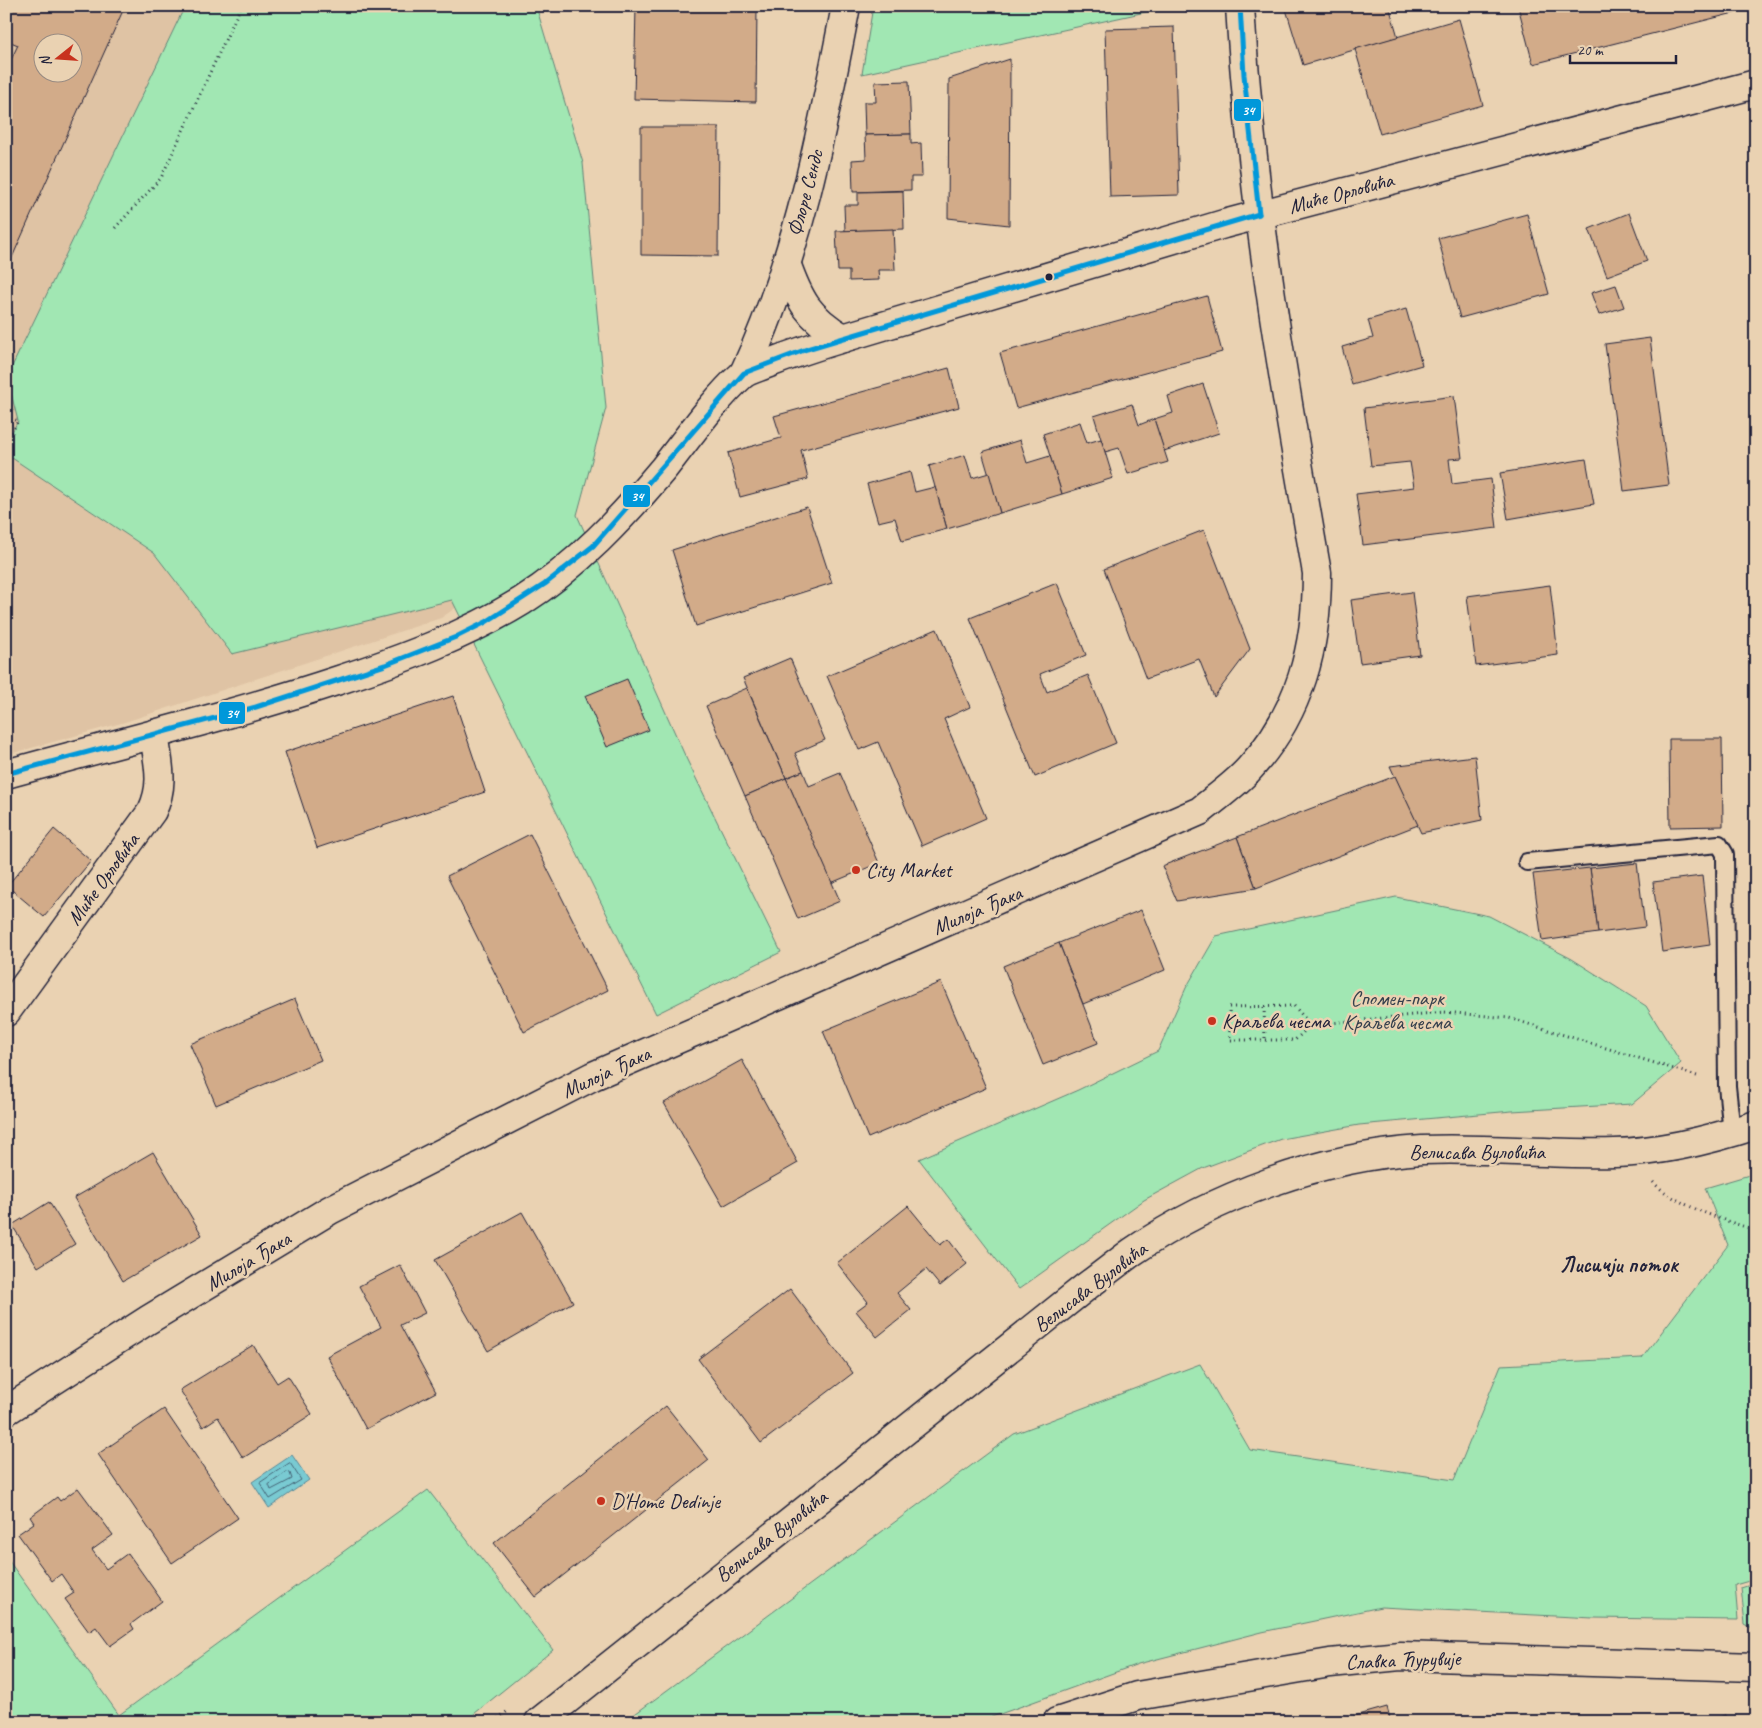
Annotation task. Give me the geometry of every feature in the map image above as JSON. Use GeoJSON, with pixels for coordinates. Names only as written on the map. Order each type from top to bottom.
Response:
{"type":"FeatureCollection","features":[{"type":"Feature","properties":{"kind":"street","name":"Флоре Сендс"},"geometry":{"type":"LineString","coordinates":[[744,373],[774,303],[786,263],[821,132],[846,6]]}},
{"type":"Feature","properties":{"kind":"street","name":"Милоја Ђака"},"geometry":{"type":"LineString","coordinates":[[6,1411],[82,1361],[330,1210],[593,1076],[1200,811],[1249,770],[1280,732],[1292,706],[1310,652],[1317,601],[1317,573],[1259,214],[1244,75],[1240,6]]}},
{"type":"Feature","properties":{"kind":"street","name":"Миће Орловића"},"geometry":{"type":"LineString","coordinates":[[6,774],[256,706],[385,664],[456,636],[523,600],[560,574],[592,546],[658,475],[744,373],[807,349],[1259,214],[1756,84]]}},
{"type":"Feature","properties":{"kind":"street"},"geometry":{"type":"LineString","coordinates":[[786,263],[797,294],[805,308],[816,320],[843,338]]}},
{"type":"Feature","properties":{"kind":"street","name":"Миће Орловића"},"geometry":{"type":"LineString","coordinates":[[6,1012],[152,812],[159,797],[161,781],[154,734]]}},
{"type":"Feature","properties":{"kind":"street","name":"Велисава Вуловића"},"geometry":{"type":"LineString","coordinates":[[538,1722],[1095,1281],[1140,1247],[1211,1207],[1263,1186],[1312,1170],[1379,1155],[1423,1150],[1615,1154],[1671,1148],[1744,1129]]}},
{"type":"Feature","properties":{"kind":"street","name":"Славка Ћурувије"},"geometry":{"type":"LineString","coordinates":[[1057,1722],[1137,1696],[1360,1659],[1400,1656],[1756,1667]]}},
{"type":"Feature","properties":{"kind":"lane"},"geometry":{"type":"LineString","coordinates":[[1527,862],[1719,844],[1726,854],[1727,1086],[1744,1129]]}},
{"type":"Feature","properties":{"kind":"path"},"geometry":{"type":"LineString","coordinates":[[115,228],[161,178],[241,6]]}},
{"type":"Feature","properties":{"kind":"path"},"geometry":{"type":"LineString","coordinates":[[6,416],[18,422],[6,443]]}},
{"type":"Feature","properties":{"kind":"path"},"geometry":{"type":"LineString","coordinates":[[1311,1025],[1294,1006],[1229,1007],[1230,1040],[1295,1040],[1311,1025],[1444,1012],[1509,1018],[1727,1086]]}},
{"type":"Feature","properties":{"kind":"path"},"geometry":{"type":"LineString","coordinates":[[1264,1007],[1265,1039]]}},
{"type":"Feature","properties":{"kind":"path"},"geometry":{"type":"LineString","coordinates":[[1659,1180],[1652,1181],[1661,1190],[1715,1218],[1756,1230]]}},
{"type":"Feature","properties":{"kind":"shaded area"},"geometry":{"type":"Polygon","coordinates":[[[6,6],[498,6],[540,549],[441,618],[125,722],[6,755],[6,6]]]}},
{"type":"Feature","properties":{"kind":"green space"},"geometry":{"type":"Polygon","coordinates":[[[185,6],[536,6],[583,163],[606,408],[577,515],[687,760],[781,952],[656,1014],[452,600],[232,654],[154,553],[6,454],[6,443],[18,421],[7,377],[185,6]]]}},
{"type":"Feature","properties":{"kind":"green space"},"geometry":{"type":"Polygon","coordinates":[[[873,6],[1173,6],[862,74],[873,6]]]}},
{"type":"Feature","properties":{"kind":"green space","name":"Спомен-парк Краљева чесма"},"geometry":{"type":"Polygon","coordinates":[[[1396,897],[1489,916],[1572,959],[1646,1006],[1681,1063],[1632,1104],[1512,1111],[1359,1125],[1281,1139],[1203,1168],[1144,1200],[1019,1289],[919,1159],[1078,1090],[1158,1051],[1186,988],[1216,936],[1396,897]]]}},
{"type":"Feature","properties":{"kind":"green space"},"geometry":{"type":"Polygon","coordinates":[[[1756,1173],[1756,1579],[1735,1585],[1738,1620],[1593,1618],[1381,1607],[1262,1632],[1138,1664],[978,1722],[624,1722],[1014,1434],[1200,1364],[1250,1450],[1454,1480],[1501,1365],[1642,1358],[1728,1245],[1705,1188],[1756,1173]]]}},
{"type":"Feature","properties":{"kind":"green space"},"geometry":{"type":"Polygon","coordinates":[[[428,1490],[553,1650],[464,1722],[6,1722],[6,1557],[119,1715],[428,1490]]]}},
{"type":"Feature","properties":{"kind":"green space"},"geometry":{"type":"Polygon","coordinates":[[[1756,1583],[1756,1630],[1745,1624],[1741,1588],[1756,1583]]]}},
{"type":"Feature","properties":{"kind":"water"},"geometry":{"type":"Polygon","coordinates":[[[292,1455],[309,1480],[269,1508],[252,1482],[292,1455]]]}},
{"type":"Feature","properties":{"kind":"building"},"geometry":{"type":"Polygon","coordinates":[[[6,6],[125,6],[6,271],[6,70],[18,45],[6,40],[6,6]]]}},
{"type":"Feature","properties":{"kind":"building"},"geometry":{"type":"Polygon","coordinates":[[[636,6],[757,6],[756,102],[634,99],[636,6]]]}},
{"type":"Feature","properties":{"kind":"building"},"geometry":{"type":"Polygon","coordinates":[[[1285,6],[1389,6],[1398,37],[1303,65],[1285,6]]]}},
{"type":"Feature","properties":{"kind":"building"},"geometry":{"type":"Polygon","coordinates":[[[1518,6],[1740,6],[1742,11],[1533,64],[1518,6]]]}},
{"type":"Feature","properties":{"kind":"building"},"geometry":{"type":"Polygon","coordinates":[[[1459,19],[1483,105],[1380,134],[1355,49],[1459,19]]]}},
{"type":"Feature","properties":{"kind":"building"},"geometry":{"type":"Polygon","coordinates":[[[1174,27],[1179,195],[1110,197],[1105,29],[1174,27]]]}},
{"type":"Feature","properties":{"kind":"building"},"geometry":{"type":"Polygon","coordinates":[[[1010,59],[1009,225],[948,218],[949,79],[1010,59]]]}},
{"type":"Feature","properties":{"kind":"building"},"geometry":{"type":"Polygon","coordinates":[[[909,81],[911,134],[865,135],[864,102],[876,102],[875,82],[909,81]]]}},
{"type":"Feature","properties":{"kind":"building"},"geometry":{"type":"Polygon","coordinates":[[[641,127],[719,127],[718,256],[641,255],[641,127]]]}},
{"type":"Feature","properties":{"kind":"building"},"geometry":{"type":"Polygon","coordinates":[[[911,134],[911,144],[921,143],[922,177],[911,177],[911,190],[853,192],[852,160],[866,159],[865,135],[911,134]]]}},
{"type":"Feature","properties":{"kind":"building"},"geometry":{"type":"Polygon","coordinates":[[[903,191],[904,229],[845,231],[844,205],[858,205],[858,192],[903,191]]]}},
{"type":"Feature","properties":{"kind":"building"},"geometry":{"type":"Polygon","coordinates":[[[1629,213],[1647,261],[1607,276],[1589,229],[1629,213]]]}},
{"type":"Feature","properties":{"kind":"building"},"geometry":{"type":"Polygon","coordinates":[[[1527,214],[1549,294],[1460,318],[1438,238],[1527,214]]]}},
{"type":"Feature","properties":{"kind":"building"},"geometry":{"type":"Polygon","coordinates":[[[893,229],[895,270],[878,270],[879,280],[849,281],[849,271],[838,271],[836,231],[893,229]]]}},
{"type":"Feature","properties":{"kind":"building"},"geometry":{"type":"Polygon","coordinates":[[[1616,285],[1624,307],[1599,315],[1591,293],[1616,285]]]}},
{"type":"Feature","properties":{"kind":"building"},"geometry":{"type":"Polygon","coordinates":[[[1207,296],[1222,352],[1016,408],[1000,353],[1207,296]]]}},
{"type":"Feature","properties":{"kind":"building"},"geometry":{"type":"Polygon","coordinates":[[[1406,309],[1422,365],[1352,385],[1342,347],[1373,338],[1368,320],[1406,309]]]}},
{"type":"Feature","properties":{"kind":"building"},"geometry":{"type":"Polygon","coordinates":[[[1650,338],[1669,485],[1624,491],[1605,344],[1650,338]]]}},
{"type":"Feature","properties":{"kind":"building"},"geometry":{"type":"Polygon","coordinates":[[[949,368],[959,407],[801,450],[808,479],[740,497],[728,453],[781,438],[774,416],[949,368]]]}},
{"type":"Feature","properties":{"kind":"building"},"geometry":{"type":"Polygon","coordinates":[[[1203,384],[1219,433],[1164,451],[1154,419],[1173,413],[1168,396],[1203,384]]]}},
{"type":"Feature","properties":{"kind":"building"},"geometry":{"type":"Polygon","coordinates":[[[1454,396],[1462,458],[1449,459],[1452,484],[1491,479],[1497,528],[1363,545],[1356,494],[1414,487],[1410,462],[1371,466],[1364,408],[1454,396]]]}},
{"type":"Feature","properties":{"kind":"building"},"geometry":{"type":"Polygon","coordinates":[[[1132,404],[1139,425],[1154,419],[1168,462],[1128,474],[1119,448],[1105,452],[1094,416],[1132,404]]]}},
{"type":"Feature","properties":{"kind":"building"},"geometry":{"type":"Polygon","coordinates":[[[1080,422],[1087,443],[1101,439],[1113,478],[1062,494],[1043,434],[1080,422]]]}},
{"type":"Feature","properties":{"kind":"building"},"geometry":{"type":"Polygon","coordinates":[[[1020,440],[1027,463],[1050,456],[1062,494],[1000,513],[982,452],[1020,440]]]}},
{"type":"Feature","properties":{"kind":"building"},"geometry":{"type":"Polygon","coordinates":[[[965,455],[972,478],[989,473],[1000,513],[947,529],[929,466],[965,455]]]}},
{"type":"Feature","properties":{"kind":"building"},"geometry":{"type":"Polygon","coordinates":[[[1586,459],[1594,504],[1508,519],[1500,473],[1586,459]]]}},
{"type":"Feature","properties":{"kind":"building"},"geometry":{"type":"Polygon","coordinates":[[[910,472],[915,492],[935,487],[947,529],[902,541],[895,518],[878,522],[867,484],[910,472]]]}},
{"type":"Feature","properties":{"kind":"building"},"geometry":{"type":"Polygon","coordinates":[[[807,507],[832,583],[696,626],[672,550],[807,507]]]}},
{"type":"Feature","properties":{"kind":"building"},"geometry":{"type":"Polygon","coordinates":[[[1204,530],[1250,649],[1214,697],[1199,659],[1146,679],[1104,569],[1204,530]]]}},
{"type":"Feature","properties":{"kind":"building"},"geometry":{"type":"Polygon","coordinates":[[[1057,583],[1086,655],[1040,674],[1047,692],[1088,675],[1116,743],[1035,777],[970,618],[1057,583]]]}},
{"type":"Feature","properties":{"kind":"building"},"geometry":{"type":"Polygon","coordinates":[[[1550,585],[1558,655],[1476,666],[1467,596],[1550,585]]]}},
{"type":"Feature","properties":{"kind":"building"},"geometry":{"type":"Polygon","coordinates":[[[1412,592],[1420,655],[1360,663],[1351,600],[1412,592]]]}},
{"type":"Feature","properties":{"kind":"building"},"geometry":{"type":"Polygon","coordinates":[[[937,629],[970,707],[944,719],[986,818],[922,846],[878,742],[859,750],[827,676],[937,629]]]}},
{"type":"Feature","properties":{"kind":"building"},"geometry":{"type":"Polygon","coordinates":[[[790,658],[825,740],[795,753],[803,771],[786,778],[743,678],[790,658]]]}},
{"type":"Feature","properties":{"kind":"building"},"geometry":{"type":"Polygon","coordinates":[[[627,679],[649,730],[607,747],[585,696],[627,679]]]}},
{"type":"Feature","properties":{"kind":"building"},"geometry":{"type":"Polygon","coordinates":[[[747,688],[786,778],[745,796],[706,706],[747,688]]]}},
{"type":"Feature","properties":{"kind":"building"},"geometry":{"type":"Polygon","coordinates":[[[453,696],[485,792],[317,848],[285,752],[453,696]]]}},
{"type":"Feature","properties":{"kind":"building"},"geometry":{"type":"Polygon","coordinates":[[[1669,739],[1722,739],[1723,826],[1670,827],[1669,739]]]}},
{"type":"Feature","properties":{"kind":"building"},"geometry":{"type":"Polygon","coordinates":[[[1475,756],[1482,820],[1421,833],[1390,766],[1475,756]]]}},
{"type":"Feature","properties":{"kind":"building"},"geometry":{"type":"Polygon","coordinates":[[[803,771],[809,786],[840,773],[879,863],[831,883],[786,778],[803,771]]]}},
{"type":"Feature","properties":{"kind":"building"},"geometry":{"type":"Polygon","coordinates":[[[1395,776],[1418,825],[1256,888],[1237,837],[1395,776]]]}},
{"type":"Feature","properties":{"kind":"building"},"geometry":{"type":"Polygon","coordinates":[[[786,778],[840,901],[798,919],[745,796],[786,778]]]}},
{"type":"Feature","properties":{"kind":"building"},"geometry":{"type":"Polygon","coordinates":[[[54,829],[91,861],[44,917],[7,886],[54,829]]]}},
{"type":"Feature","properties":{"kind":"building"},"geometry":{"type":"Polygon","coordinates":[[[530,834],[608,990],[524,1032],[447,876],[530,834]]]}},
{"type":"Feature","properties":{"kind":"building"},"geometry":{"type":"Polygon","coordinates":[[[1237,837],[1256,888],[1177,901],[1162,866],[1237,837]]]}},
{"type":"Feature","properties":{"kind":"building"},"geometry":{"type":"Polygon","coordinates":[[[1637,863],[1645,927],[1598,933],[1590,868],[1637,863]]]}},
{"type":"Feature","properties":{"kind":"building"},"geometry":{"type":"Polygon","coordinates":[[[1590,868],[1598,933],[1542,941],[1533,874],[1590,868]]]}},
{"type":"Feature","properties":{"kind":"building"},"geometry":{"type":"Polygon","coordinates":[[[1702,876],[1710,945],[1662,952],[1653,882],[1702,876]]]}},
{"type":"Feature","properties":{"kind":"building"},"geometry":{"type":"Polygon","coordinates":[[[1141,910],[1165,970],[1083,1004],[1059,943],[1141,910]]]}},
{"type":"Feature","properties":{"kind":"building"},"geometry":{"type":"Polygon","coordinates":[[[1059,943],[1098,1043],[1043,1065],[1003,966],[1059,943]]]}},
{"type":"Feature","properties":{"kind":"building"},"geometry":{"type":"Polygon","coordinates":[[[941,982],[986,1088],[868,1138],[823,1031],[941,982]]]}},
{"type":"Feature","properties":{"kind":"building"},"geometry":{"type":"Polygon","coordinates":[[[295,999],[321,1060],[216,1105],[190,1044],[295,999]]]}},
{"type":"Feature","properties":{"kind":"building"},"geometry":{"type":"Polygon","coordinates":[[[742,1060],[798,1163],[723,1206],[664,1103],[742,1060]]]}},
{"type":"Feature","properties":{"kind":"building"},"geometry":{"type":"Polygon","coordinates":[[[153,1152],[202,1235],[123,1281],[74,1198],[153,1152]]]}},
{"type":"Feature","properties":{"kind":"building"},"geometry":{"type":"Polygon","coordinates":[[[49,1202],[75,1244],[38,1267],[12,1225],[49,1202]]]}},
{"type":"Feature","properties":{"kind":"building"},"geometry":{"type":"Polygon","coordinates":[[[908,1206],[940,1245],[948,1239],[967,1264],[940,1286],[926,1269],[897,1293],[911,1310],[877,1337],[856,1311],[868,1302],[837,1263],[908,1206]]]}},
{"type":"Feature","properties":{"kind":"building"},"geometry":{"type":"Polygon","coordinates":[[[522,1212],[573,1302],[488,1351],[435,1260],[522,1212]]]}},
{"type":"Feature","properties":{"kind":"building"},"geometry":{"type":"Polygon","coordinates":[[[400,1265],[425,1313],[400,1325],[436,1392],[366,1429],[327,1356],[381,1327],[359,1286],[400,1265]]]}},
{"type":"Feature","properties":{"kind":"building"},"geometry":{"type":"Polygon","coordinates":[[[790,1289],[853,1373],[761,1443],[698,1359],[790,1289]]]}},
{"type":"Feature","properties":{"kind":"building"},"geometry":{"type":"Polygon","coordinates":[[[253,1345],[277,1383],[288,1376],[312,1414],[243,1458],[218,1417],[203,1427],[180,1390],[253,1345]]]}},
{"type":"Feature","properties":{"kind":"building","name":"D'Home Dedinje"},"geometry":{"type":"Polygon","coordinates":[[[666,1406],[709,1460],[536,1597],[494,1543],[666,1406]]]}},
{"type":"Feature","properties":{"kind":"building"},"geometry":{"type":"Polygon","coordinates":[[[164,1409],[238,1518],[172,1563],[98,1454],[164,1409]]]}},
{"type":"Feature","properties":{"kind":"building"},"geometry":{"type":"Polygon","coordinates":[[[78,1488],[113,1535],[92,1550],[106,1569],[128,1553],[162,1601],[131,1624],[134,1629],[110,1646],[96,1627],[89,1632],[65,1599],[74,1593],[61,1574],[52,1581],[18,1534],[34,1523],[30,1517],[57,1497],[60,1501],[78,1488]]]}},
{"type":"Feature","properties":{"kind":"building"},"geometry":{"type":"Polygon","coordinates":[[[1387,1707],[1391,1722],[1334,1722],[1387,1707]]]}},
{"type":"Feature","properties":{"kind":"building"},"geometry":{"type":"Polygon","coordinates":[[[1725,1715],[1727,1722],[1704,1722],[1725,1715]]]}},
{"type":"Feature","properties":{"kind":"transit line","name":"34"},"geometry":{"type":"LineString","coordinates":[[1240,6],[1244,75],[1259,214]]}},
{"type":"Feature","properties":{"kind":"transit line","name":"34"},"geometry":{"type":"LineString","coordinates":[[6,774],[256,707],[385,665],[456,637],[486,622],[545,584],[593,546],[744,373],[807,349],[1259,214]]}},
{"type":"Feature","properties":{"kind":"place","name":"City Market"},"geometry":{"type":"Point","coordinates":[856,870]}},
{"type":"Feature","properties":{"kind":"place","name":"Краљева чесма"},"geometry":{"type":"Point","coordinates":[1212,1021]}},
{"type":"Feature","properties":{"kind":"place","name":"D'Home Dedinje"},"geometry":{"type":"Point","coordinates":[601,1501]}},
{"type":"Feature","properties":{"kind":"district","name":"Лисичји поток"},"geometry":{"type":"Point","coordinates":[1619,1265]}}]}
